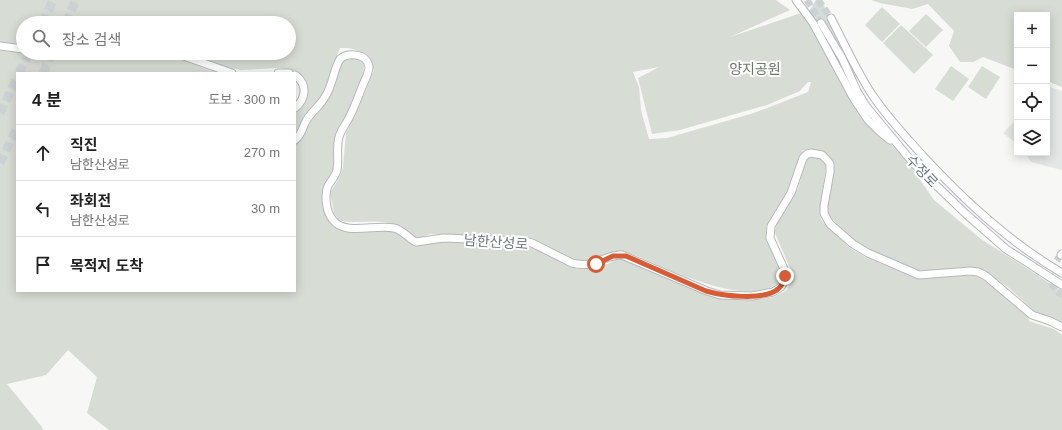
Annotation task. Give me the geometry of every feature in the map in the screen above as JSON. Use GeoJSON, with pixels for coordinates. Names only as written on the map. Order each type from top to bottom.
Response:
{"type":"FeatureCollection","features":[{"type":"Feature","properties":{"kind":"main road"},"geometry":{"type":"LineString","coordinates":[[796,0],[814,23],[854,99],[865,115],[880,132],[898,146]]}},
{"type":"Feature","properties":{"kind":"main road","name":"수정로"},"geometry":{"type":"LineString","coordinates":[[831,18],[870,93],[888,117],[973,207],[1009,237],[1048,265],[1062,273]]}},
{"type":"Feature","properties":{"kind":"main road","name":"수정로"},"geometry":{"type":"LineString","coordinates":[[821,23],[842,58],[857,91],[866,106],[914,164],[966,214],[1006,249],[1062,285]]}},
{"type":"Feature","properties":{"kind":"main road"},"geometry":{"type":"LineString","coordinates":[[0,46],[16,49]]}},
{"type":"Feature","properties":{"kind":"main road","name":"남한산성로"},"geometry":{"type":"LineString","coordinates":[[296,139],[299,137],[309,116],[325,98],[340,59],[349,55],[362,57],[367,62],[369,68],[359,97],[339,137],[337,170],[326,192],[326,199],[331,218],[338,226],[347,228],[395,228],[402,231],[416,242],[443,238],[528,242],[572,264],[580,265],[596,264],[607,258],[622,255],[706,291],[720,295],[735,296],[768,294],[781,287],[784,281],[784,270],[770,238],[771,226],[791,193],[803,158],[807,154],[811,153],[822,155],[830,164],[824,213],[830,224],[853,244],[868,253],[919,275],[970,271],[978,272],[986,276],[1032,315],[1062,327]]}},
{"type":"Feature","properties":{"kind":"main road"},"geometry":{"type":"LineString","coordinates":[[195,60],[229,72]]}},
{"type":"Feature","properties":{"kind":"main road"},"geometry":{"type":"LineString","coordinates":[[296,76],[302,83],[304,95],[301,102],[296,107]]}},
{"type":"Feature","properties":{"kind":"shaded area"},"geometry":{"type":"Polygon","coordinates":[[[1050,87],[1062,91],[1062,170],[1031,162],[1027,156],[1050,156],[1050,87]]]}},
{"type":"Feature","properties":{"kind":"shaded area"},"geometry":{"type":"Polygon","coordinates":[[[1014,122],[1014,142],[1003,133],[1014,122]]]}},
{"type":"Feature","properties":{"kind":"green space","name":"양지공원"},"geometry":{"type":"Polygon","coordinates":[[[0,0],[776,0],[790,10],[730,37],[810,10],[816,0],[821,0],[859,76],[851,77],[868,106],[934,200],[981,239],[1062,291],[1062,325],[1033,313],[1031,308],[1009,288],[983,270],[967,267],[919,271],[869,250],[854,241],[828,215],[827,209],[832,161],[824,152],[803,150],[788,190],[766,226],[767,236],[782,271],[781,281],[765,290],[740,291],[726,289],[697,281],[635,255],[620,251],[609,253],[591,261],[576,262],[521,236],[430,234],[417,239],[399,226],[389,223],[376,221],[340,221],[334,213],[330,193],[340,176],[343,167],[346,133],[354,118],[374,70],[369,59],[361,52],[356,50],[340,48],[326,90],[321,98],[308,110],[296,134],[296,110],[305,101],[308,94],[308,87],[306,82],[296,72],[279,68],[241,70],[226,67],[208,60],[296,60],[296,16],[16,16],[16,46],[0,45],[0,0]],[[659,67],[633,72],[639,87],[641,110],[649,139],[667,138],[754,113],[808,92],[811,82],[808,82],[800,91],[767,105],[680,130],[652,134],[638,78],[659,67]]]}},
{"type":"Feature","properties":{"kind":"green space"},"geometry":{"type":"Polygon","coordinates":[[[871,0],[1062,0],[1062,87],[1050,82],[1050,12],[1014,12],[1014,69],[983,57],[973,62],[960,62],[949,46],[954,31],[928,4],[912,9],[871,0]]]}},
{"type":"Feature","properties":{"kind":"green space"},"geometry":{"type":"Polygon","coordinates":[[[882,7],[900,24],[882,42],[865,25],[882,7]]]}},
{"type":"Feature","properties":{"kind":"green space"},"geometry":{"type":"Polygon","coordinates":[[[926,14],[943,30],[926,47],[909,31],[926,14]]]}},
{"type":"Feature","properties":{"kind":"green space"},"geometry":{"type":"Polygon","coordinates":[[[901,25],[933,55],[914,74],[883,43],[901,25]]]}},
{"type":"Feature","properties":{"kind":"green space"},"geometry":{"type":"Polygon","coordinates":[[[0,50],[16,52],[16,60],[183,60],[217,72],[16,72],[16,292],[296,292],[296,142],[304,133],[313,116],[325,104],[334,89],[340,63],[353,58],[359,60],[364,65],[363,73],[356,97],[348,114],[333,174],[326,186],[331,224],[334,227],[345,230],[391,228],[416,245],[433,241],[449,240],[527,244],[577,269],[600,266],[614,260],[621,259],[706,294],[725,299],[762,299],[774,297],[787,290],[791,282],[792,273],[775,233],[776,227],[781,215],[799,185],[807,159],[809,156],[817,157],[823,161],[826,166],[820,207],[821,220],[850,248],[865,257],[915,278],[963,274],[979,277],[1005,295],[1027,315],[1029,321],[1054,329],[1062,335],[1062,430],[109,430],[87,413],[97,377],[68,350],[46,375],[7,384],[43,430],[0,430],[0,50]]]}},
{"type":"Feature","properties":{"kind":"green space"},"geometry":{"type":"Polygon","coordinates":[[[951,66],[969,79],[953,101],[935,89],[951,66]]]}},
{"type":"Feature","properties":{"kind":"green space"},"geometry":{"type":"Polygon","coordinates":[[[982,66],[1000,77],[986,99],[968,87],[982,66]]]}},
{"type":"Feature","properties":{"kind":"tunnel"},"geometry":{"type":"LineString","coordinates":[[46,16],[53,0]]}},
{"type":"Feature","properties":{"kind":"tunnel"},"geometry":{"type":"LineString","coordinates":[[69,16],[76,0]]}},
{"type":"Feature","properties":{"kind":"tunnel"},"geometry":{"type":"LineString","coordinates":[[807,0],[821,23]]}},
{"type":"Feature","properties":{"kind":"tunnel"},"geometry":{"type":"LineString","coordinates":[[818,0],[831,18]]}},
{"type":"Feature","properties":{"kind":"tunnel"},"geometry":{"type":"LineString","coordinates":[[20,72],[26,60]]}},
{"type":"Feature","properties":{"kind":"tunnel"},"geometry":{"type":"LineString","coordinates":[[43,72],[49,60]]}},
{"type":"Feature","properties":{"kind":"tunnel"},"geometry":{"type":"LineString","coordinates":[[0,113],[16,80]]}},
{"type":"Feature","properties":{"kind":"tunnel"},"geometry":{"type":"LineString","coordinates":[[0,163],[16,130]]}},
{"type":"Feature","properties":{"kind":"tunnel"},"geometry":{"type":"LineString","coordinates":[[1061,255],[1053,266],[1050,275],[1053,285],[1062,295]]}},
{"type":"Feature","properties":{"kind":"route"},"geometry":{"type":"LineString","coordinates":[[596,264],[607,258],[622,255],[706,291],[720,295],[735,296],[768,294],[781,287],[785,276]]}}]}
